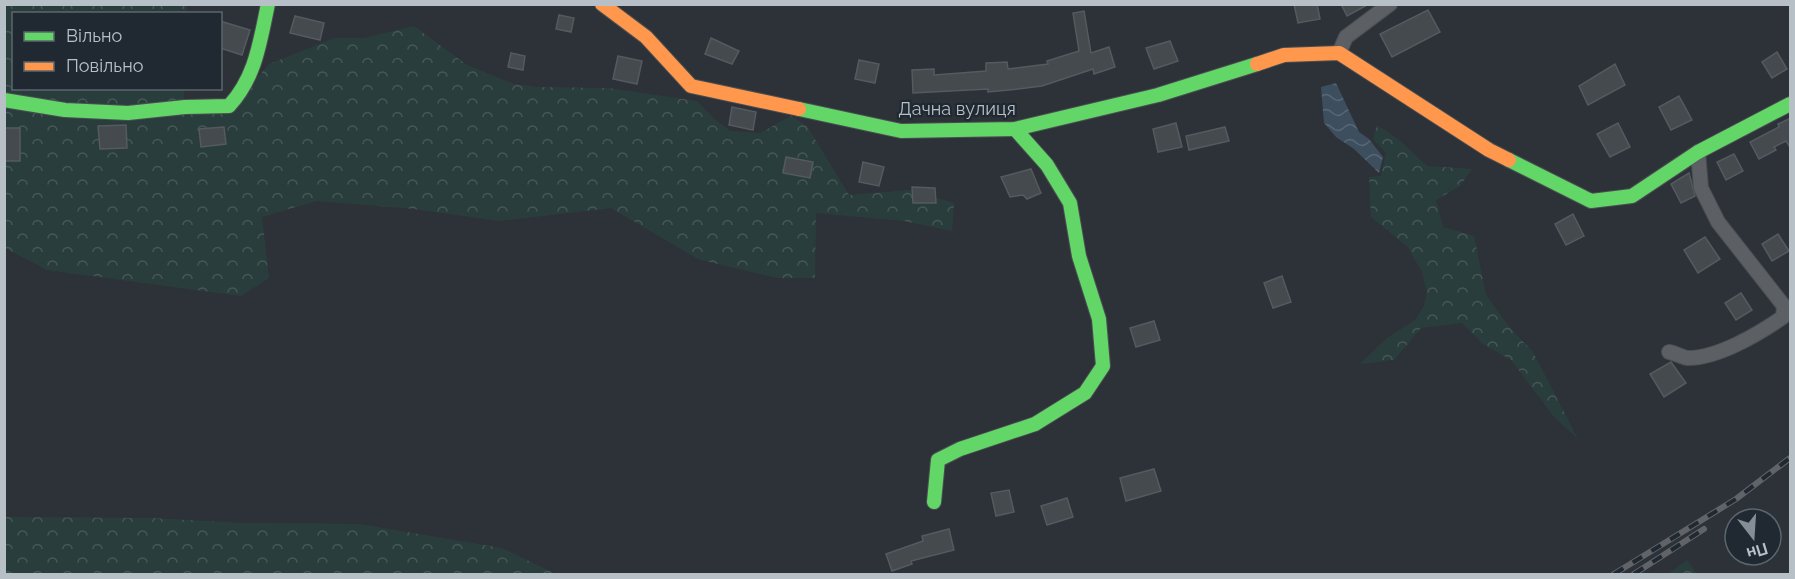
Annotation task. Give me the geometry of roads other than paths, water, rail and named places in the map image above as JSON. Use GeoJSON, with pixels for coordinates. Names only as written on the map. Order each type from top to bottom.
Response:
{"type":"FeatureCollection","features":[{"type":"Feature","properties":{"kind":"street"},"geometry":{"type":"LineString","coordinates":[[4,100],[65,110],[128,113],[185,107],[228,106],[241,95],[252,77],[268,4]]}},
{"type":"Feature","properties":{"kind":"street","name":"Дачна вулиця"},"geometry":{"type":"LineString","coordinates":[[602,4],[646,37],[691,86],[901,130],[1015,129],[1158,95],[1284,55],[1339,53]]}},
{"type":"Feature","properties":{"kind":"street"},"geometry":{"type":"LineString","coordinates":[[1390,4],[1346,37],[1339,53],[1488,150],[1591,201],[1632,196],[1698,152],[1791,104]]}},
{"type":"Feature","properties":{"kind":"street"},"geometry":{"type":"LineString","coordinates":[[933,502],[938,460],[960,449],[1035,424],[1085,393],[1103,366],[1099,319],[1079,256],[1070,202],[1047,165],[1015,129]]}},
{"type":"Feature","properties":{"kind":"street"},"geometry":{"type":"LineString","coordinates":[[1669,351],[1687,358],[1712,354],[1762,332],[1783,317],[1784,306],[1713,214],[1701,189],[1698,152]]}},
{"type":"Feature","properties":{"kind":"water"},"geometry":{"type":"Polygon","coordinates":[[[1336,83],[1359,132],[1369,139],[1383,157],[1379,173],[1354,149],[1336,137],[1324,123],[1321,87],[1336,83]]]}},
{"type":"Feature","properties":{"kind":"railway"},"geometry":{"type":"LineString","coordinates":[[1614,574],[1736,499],[1790,458]]}},
{"type":"Feature","properties":{"kind":"railway"},"geometry":{"type":"LineString","coordinates":[[1634,574],[1704,529]]}}]}
